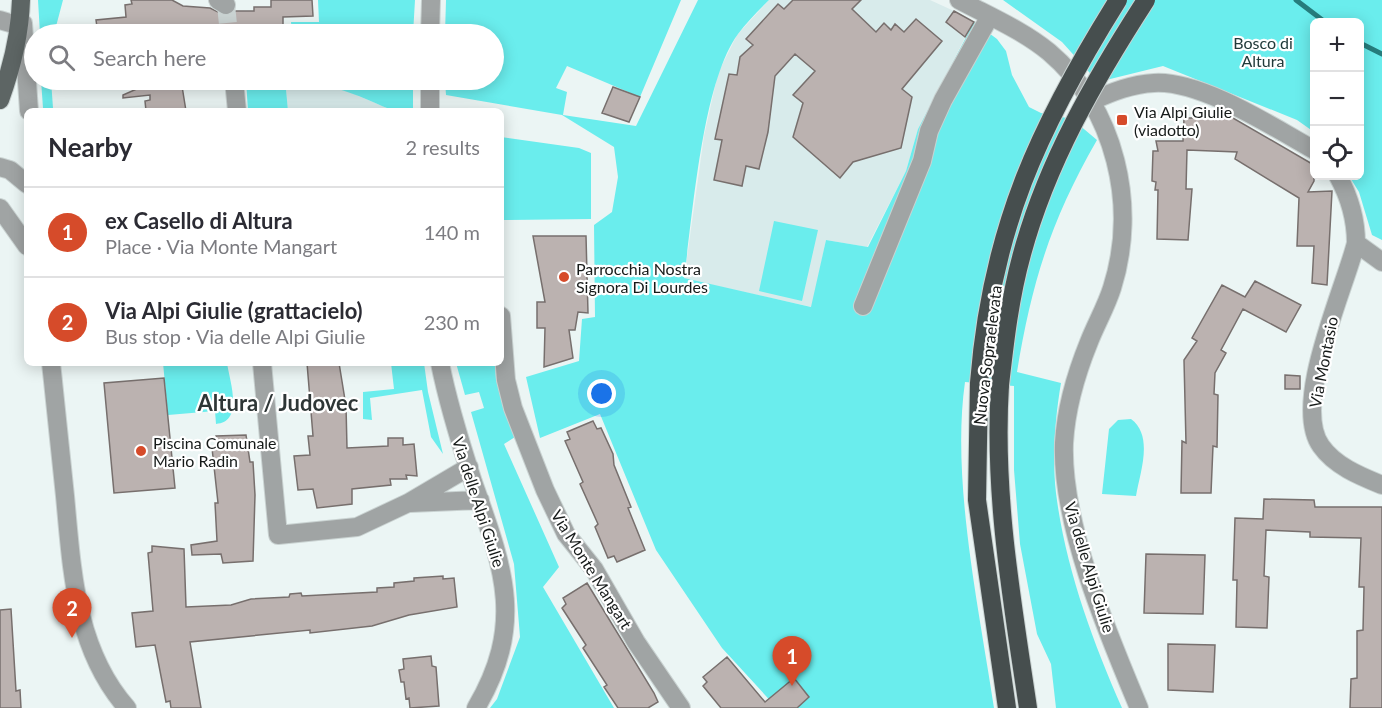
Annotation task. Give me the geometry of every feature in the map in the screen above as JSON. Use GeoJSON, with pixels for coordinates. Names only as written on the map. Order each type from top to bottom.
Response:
{"type":"FeatureCollection","features":[{"type":"Feature","properties":{"kind":"highway","name":"Nuova Sopraelevata"},"geometry":{"type":"LineString","coordinates":[[1007,708],[977,500],[979,383],[989,292],[1012,209],[1053,110],[1118,0]]}},
{"type":"Feature","properties":{"kind":"highway","name":"Nuova Sopraelevata"},"geometry":{"type":"LineString","coordinates":[[1028,708],[1002,533],[997,443],[1000,385],[1013,292],[1038,208],[1065,140],[1085,99],[1146,0]]}},
{"type":"Feature","properties":{"kind":"main road"},"geometry":{"type":"LineString","coordinates":[[0,100],[11,70],[20,26],[21,1]]}},
{"type":"Feature","properties":{"kind":"street"},"geometry":{"type":"LineString","coordinates":[[430,24],[431,0]]}},
{"type":"Feature","properties":{"kind":"street","name":"Via delle Alpi Giulie"},"geometry":{"type":"LineString","coordinates":[[958,0],[1022,33],[1050,53],[1092,101],[1118,168],[1124,230],[1118,267],[1111,291],[1089,343],[1069,409],[1064,443],[1066,484],[1071,517],[1120,662],[1139,708]]}},
{"type":"Feature","properties":{"kind":"street"},"geometry":{"type":"LineString","coordinates":[[21,1],[24,42]]}},
{"type":"Feature","properties":{"kind":"street"},"geometry":{"type":"LineString","coordinates":[[863,306],[922,161],[929,130],[943,100],[990,16]]}},
{"type":"Feature","properties":{"kind":"street"},"geometry":{"type":"LineString","coordinates":[[0,20],[20,26]]}},
{"type":"Feature","properties":{"kind":"street"},"geometry":{"type":"LineString","coordinates":[[1092,101],[1131,86],[1156,82],[1187,88],[1242,110],[1310,148]]}},
{"type":"Feature","properties":{"kind":"street"},"geometry":{"type":"LineString","coordinates":[[27,90],[29,108]]}},
{"type":"Feature","properties":{"kind":"street"},"geometry":{"type":"LineString","coordinates":[[235,90],[237,108]]}},
{"type":"Feature","properties":{"kind":"street"},"geometry":{"type":"LineString","coordinates":[[430,90],[430,108]]}},
{"type":"Feature","properties":{"kind":"street"},"geometry":{"type":"LineString","coordinates":[[0,167],[10,170],[24,182]]}},
{"type":"Feature","properties":{"kind":"street","name":"Via Montasio"},"geometry":{"type":"LineString","coordinates":[[1340,180],[1348,195],[1356,221],[1356,243],[1328,322],[1314,400],[1315,432],[1320,445],[1335,460],[1382,484]]}},
{"type":"Feature","properties":{"kind":"street"},"geometry":{"type":"LineString","coordinates":[[0,208],[7,225],[24,243]]}},
{"type":"Feature","properties":{"kind":"street"},"geometry":{"type":"LineString","coordinates":[[1356,243],[1382,262]]}},
{"type":"Feature","properties":{"kind":"street","name":"Via Monte Mangart"},"geometry":{"type":"LineString","coordinates":[[504,354],[506,380],[513,408],[545,490],[566,534],[594,569],[655,672],[681,708]]}},
{"type":"Feature","properties":{"kind":"street"},"geometry":{"type":"LineString","coordinates":[[51,366],[71,561],[80,617],[102,669],[127,708]]}},
{"type":"Feature","properties":{"kind":"street"},"geometry":{"type":"LineString","coordinates":[[262,366],[278,535],[357,526],[408,503],[469,467]]}},
{"type":"Feature","properties":{"kind":"street","name":"Via delle Alpi Giulie"},"geometry":{"type":"LineString","coordinates":[[441,366],[448,403],[502,570],[506,620],[495,669],[476,708]]}},
{"type":"Feature","properties":{"kind":"street"},"geometry":{"type":"LineString","coordinates":[[408,503],[480,500]]}},
{"type":"Feature","properties":{"kind":"shaded area"},"geometry":{"type":"Polygon","coordinates":[[[769,0],[930,0],[954,11],[946,22],[965,38],[918,129],[906,171],[867,247],[826,240],[812,307],[684,279],[704,136],[718,73],[737,35],[769,0]]]}},
{"type":"Feature","properties":{"kind":"shaded area"},"geometry":{"type":"Polygon","coordinates":[[[286,90],[347,91],[387,108],[288,108],[286,90]]]}},
{"type":"Feature","properties":{"kind":"green space"},"geometry":{"type":"Polygon","coordinates":[[[38,0],[63,0],[57,24],[39,24],[38,0]]]}},
{"type":"Feature","properties":{"kind":"green space"},"geometry":{"type":"Polygon","coordinates":[[[318,0],[415,0],[414,24],[291,24],[291,22],[319,22],[318,0]]]}},
{"type":"Feature","properties":{"kind":"green space"},"geometry":{"type":"Polygon","coordinates":[[[446,0],[681,0],[640,97],[567,66],[556,88],[567,92],[563,115],[636,126],[698,0],[769,0],[738,34],[726,56],[716,84],[701,151],[684,278],[811,307],[826,240],[868,247],[906,171],[918,129],[974,22],[997,39],[1006,51],[1012,75],[1029,107],[1041,113],[1072,119],[1097,140],[1067,197],[1045,252],[1029,309],[1017,372],[1061,383],[1054,452],[1060,520],[1081,602],[1122,708],[1056,708],[1051,664],[1037,634],[1020,544],[1014,470],[1014,386],[965,382],[962,420],[964,502],[994,708],[777,708],[722,648],[656,550],[600,414],[540,438],[526,377],[579,361],[582,319],[595,317],[594,225],[612,212],[618,177],[614,147],[562,115],[446,95],[446,90],[504,90],[504,24],[445,24],[446,0]]]}},
{"type":"Feature","properties":{"kind":"green space","name":"Bosco di Altura"},"geometry":{"type":"Polygon","coordinates":[[[1003,0],[1382,0],[1382,240],[1372,235],[1359,192],[1352,180],[1364,180],[1364,18],[1310,18],[1310,129],[1297,120],[1163,66],[1098,82],[1062,42],[1003,0]]]}},
{"type":"Feature","properties":{"kind":"green space"},"geometry":{"type":"Polygon","coordinates":[[[42,90],[52,90],[53,108],[43,108],[42,90]]]}},
{"type":"Feature","properties":{"kind":"green space"},"geometry":{"type":"Polygon","coordinates":[[[247,90],[286,90],[288,108],[248,108],[247,90]]]}},
{"type":"Feature","properties":{"kind":"green space"},"geometry":{"type":"Polygon","coordinates":[[[340,90],[413,90],[413,108],[387,108],[340,90]]]}},
{"type":"Feature","properties":{"kind":"green space"},"geometry":{"type":"Polygon","coordinates":[[[504,137],[579,148],[591,153],[591,219],[504,220],[504,137]]]}},
{"type":"Feature","properties":{"kind":"green space"},"geometry":{"type":"Polygon","coordinates":[[[774,221],[818,230],[802,301],[759,291],[774,221]]]}},
{"type":"Feature","properties":{"kind":"green space"},"geometry":{"type":"Polygon","coordinates":[[[163,366],[228,366],[233,409],[225,422],[216,424],[215,411],[168,415],[163,366]]]}},
{"type":"Feature","properties":{"kind":"green space"},"geometry":{"type":"Polygon","coordinates":[[[391,366],[424,366],[428,392],[443,454],[431,437],[422,390],[370,398],[372,420],[363,419],[363,392],[394,389],[391,366]]]}},
{"type":"Feature","properties":{"kind":"green space"},"geometry":{"type":"Polygon","coordinates":[[[457,366],[495,366],[496,380],[515,437],[504,444],[559,567],[543,587],[614,708],[490,708],[497,699],[520,637],[514,564],[471,412],[484,408],[479,392],[465,395],[457,366]]]}},
{"type":"Feature","properties":{"kind":"green space"},"geometry":{"type":"Polygon","coordinates":[[[1131,419],[1138,426],[1144,445],[1136,496],[1102,494],[1109,429],[1118,420],[1131,419]]]}},
{"type":"Feature","properties":{"kind":"building"},"geometry":{"type":"Polygon","coordinates":[[[131,0],[172,0],[183,6],[210,8],[226,16],[236,11],[254,11],[254,7],[271,7],[271,0],[312,0],[313,16],[283,17],[283,24],[97,24],[96,20],[126,17],[125,5],[132,4],[131,0]]]}},
{"type":"Feature","properties":{"kind":"building"},"geometry":{"type":"Polygon","coordinates":[[[793,0],[861,0],[852,9],[876,32],[884,23],[891,30],[895,24],[904,32],[916,19],[942,41],[902,89],[912,97],[901,148],[853,162],[840,178],[793,137],[803,103],[793,95],[815,71],[795,54],[775,76],[768,132],[759,169],[746,166],[742,186],[714,180],[722,140],[715,139],[729,74],[737,75],[740,57],[753,45],[746,39],[778,4],[784,9],[793,0]]]}},
{"type":"Feature","properties":{"kind":"building"},"geometry":{"type":"Polygon","coordinates":[[[954,11],[974,22],[965,37],[946,22],[954,11]]]}},
{"type":"Feature","properties":{"kind":"building"},"geometry":{"type":"Polygon","coordinates":[[[613,87],[640,97],[629,122],[602,113],[613,87]]]}},
{"type":"Feature","properties":{"kind":"building"},"geometry":{"type":"Polygon","coordinates":[[[134,90],[183,90],[186,108],[146,108],[145,101],[150,100],[150,95],[123,98],[123,95],[134,90]]]}},
{"type":"Feature","properties":{"kind":"building"},"geometry":{"type":"Polygon","coordinates":[[[1184,118],[1233,118],[1310,163],[1310,180],[1314,181],[1308,192],[1332,191],[1327,285],[1312,283],[1314,246],[1297,246],[1299,198],[1235,159],[1237,152],[1187,150],[1186,189],[1192,189],[1188,240],[1157,239],[1158,190],[1155,190],[1156,182],[1152,181],[1153,151],[1158,151],[1156,141],[1183,141],[1184,118]]]}},
{"type":"Feature","properties":{"kind":"building","name":"Parrocchia Nostra Signora Di Lourdes"},"geometry":{"type":"Polygon","coordinates":[[[533,236],[586,236],[588,313],[578,312],[575,330],[569,330],[573,358],[544,367],[545,328],[537,328],[537,302],[545,302],[533,236]]]}},
{"type":"Feature","properties":{"kind":"building"},"geometry":{"type":"Polygon","coordinates":[[[1255,281],[1301,305],[1286,332],[1243,309],[1221,350],[1226,353],[1215,373],[1214,394],[1218,395],[1217,447],[1213,446],[1211,493],[1181,493],[1182,441],[1186,443],[1184,360],[1197,341],[1192,338],[1222,285],[1245,297],[1255,281]]]}},
{"type":"Feature","properties":{"kind":"building"},"geometry":{"type":"Polygon","coordinates":[[[307,366],[339,366],[346,406],[347,448],[388,446],[388,438],[403,438],[403,445],[414,444],[417,476],[406,475],[407,479],[390,479],[391,485],[352,489],[352,504],[317,508],[313,489],[298,490],[294,456],[310,455],[308,436],[313,436],[307,366]]]}},
{"type":"Feature","properties":{"kind":"building"},"geometry":{"type":"Polygon","coordinates":[[[1285,375],[1300,376],[1300,389],[1285,389],[1285,375]]]}},
{"type":"Feature","properties":{"kind":"building","name":"Piscina Comunale Mario Radin"},"geometry":{"type":"Polygon","coordinates":[[[164,378],[175,488],[114,493],[104,383],[164,378]]]}},
{"type":"Feature","properties":{"kind":"building"},"geometry":{"type":"Polygon","coordinates":[[[593,421],[597,429],[601,428],[613,454],[614,465],[631,507],[628,508],[645,550],[617,562],[614,556],[608,558],[595,527],[598,524],[580,484],[583,482],[565,441],[570,439],[567,432],[593,421]]]}},
{"type":"Feature","properties":{"kind":"building"},"geometry":{"type":"Polygon","coordinates":[[[246,435],[250,462],[253,462],[255,495],[253,561],[223,563],[221,554],[192,555],[191,545],[217,541],[215,503],[218,503],[212,448],[217,448],[216,436],[246,435]]]}},
{"type":"Feature","properties":{"kind":"building"},"geometry":{"type":"Polygon","coordinates":[[[1264,499],[1314,500],[1315,507],[1382,507],[1382,708],[1350,708],[1351,679],[1357,678],[1357,631],[1363,630],[1364,587],[1359,587],[1361,538],[1310,537],[1310,532],[1266,530],[1264,576],[1269,577],[1267,628],[1236,627],[1237,580],[1233,580],[1235,518],[1263,519],[1264,499]]]}},
{"type":"Feature","properties":{"kind":"building"},"geometry":{"type":"Polygon","coordinates":[[[152,546],[184,549],[186,607],[231,605],[251,599],[289,597],[290,594],[301,593],[302,596],[377,592],[377,588],[394,587],[394,583],[414,581],[414,578],[443,576],[443,579],[454,578],[457,607],[409,615],[372,626],[190,642],[201,708],[171,708],[170,701],[166,702],[155,645],[136,647],[132,613],[153,611],[148,553],[152,552],[152,546]]]}},
{"type":"Feature","properties":{"kind":"building"},"geometry":{"type":"Polygon","coordinates":[[[1146,554],[1205,555],[1203,614],[1144,613],[1146,554]]]}},
{"type":"Feature","properties":{"kind":"building"},"geometry":{"type":"Polygon","coordinates":[[[587,583],[654,693],[658,702],[648,708],[618,708],[604,687],[607,685],[583,648],[586,645],[562,608],[566,604],[563,598],[587,583]]]}},
{"type":"Feature","properties":{"kind":"building"},"geometry":{"type":"Polygon","coordinates":[[[11,609],[16,691],[20,690],[21,708],[0,708],[0,610],[11,609]]]}},
{"type":"Feature","properties":{"kind":"building"},"geometry":{"type":"Polygon","coordinates":[[[1168,644],[1215,645],[1213,692],[1168,690],[1168,644]]]}},
{"type":"Feature","properties":{"kind":"building"},"geometry":{"type":"Polygon","coordinates":[[[431,656],[432,666],[436,667],[439,706],[410,708],[409,698],[406,699],[404,682],[401,682],[399,670],[404,669],[403,659],[431,656]]]}},
{"type":"Feature","properties":{"kind":"building"},"geometry":{"type":"Polygon","coordinates":[[[727,657],[765,702],[794,678],[809,697],[797,708],[721,708],[703,686],[707,682],[703,677],[727,657]]]}},
{"type":"Feature","properties":{"kind":"waterway"},"geometry":{"type":"LineString","coordinates":[[1296,0],[1320,18]]}},
{"type":"Feature","properties":{"kind":"waterway"},"geometry":{"type":"LineString","coordinates":[[1364,45],[1382,54]]}},
{"type":"Feature","properties":{"kind":"tunnel"},"geometry":{"type":"LineString","coordinates":[[226,5],[228,24]]}},
{"type":"Feature","properties":{"kind":"place","name":"Via Alpi Giulie (viadotto)"},"geometry":{"type":"Point","coordinates":[1122,120]}},
{"type":"Feature","properties":{"kind":"place","name":"Parrocchia Nostra Signora Di Lourdes"},"geometry":{"type":"Point","coordinates":[564,277]}},
{"type":"Feature","properties":{"kind":"place","name":"Piscina Comunale Mario Radin"},"geometry":{"type":"Point","coordinates":[141,451]}},
{"type":"Feature","properties":{"kind":"place","name":"Via Alpi Giulie (grattacielo)"},"geometry":{"type":"Point","coordinates":[72,638]}},
{"type":"Feature","properties":{"kind":"place","name":"ex Casello di Altura"},"geometry":{"type":"Point","coordinates":[792,686]}},
{"type":"Feature","properties":{"kind":"district","name":"Altura / Judovec"},"geometry":{"type":"Point","coordinates":[278,402]}}]}
